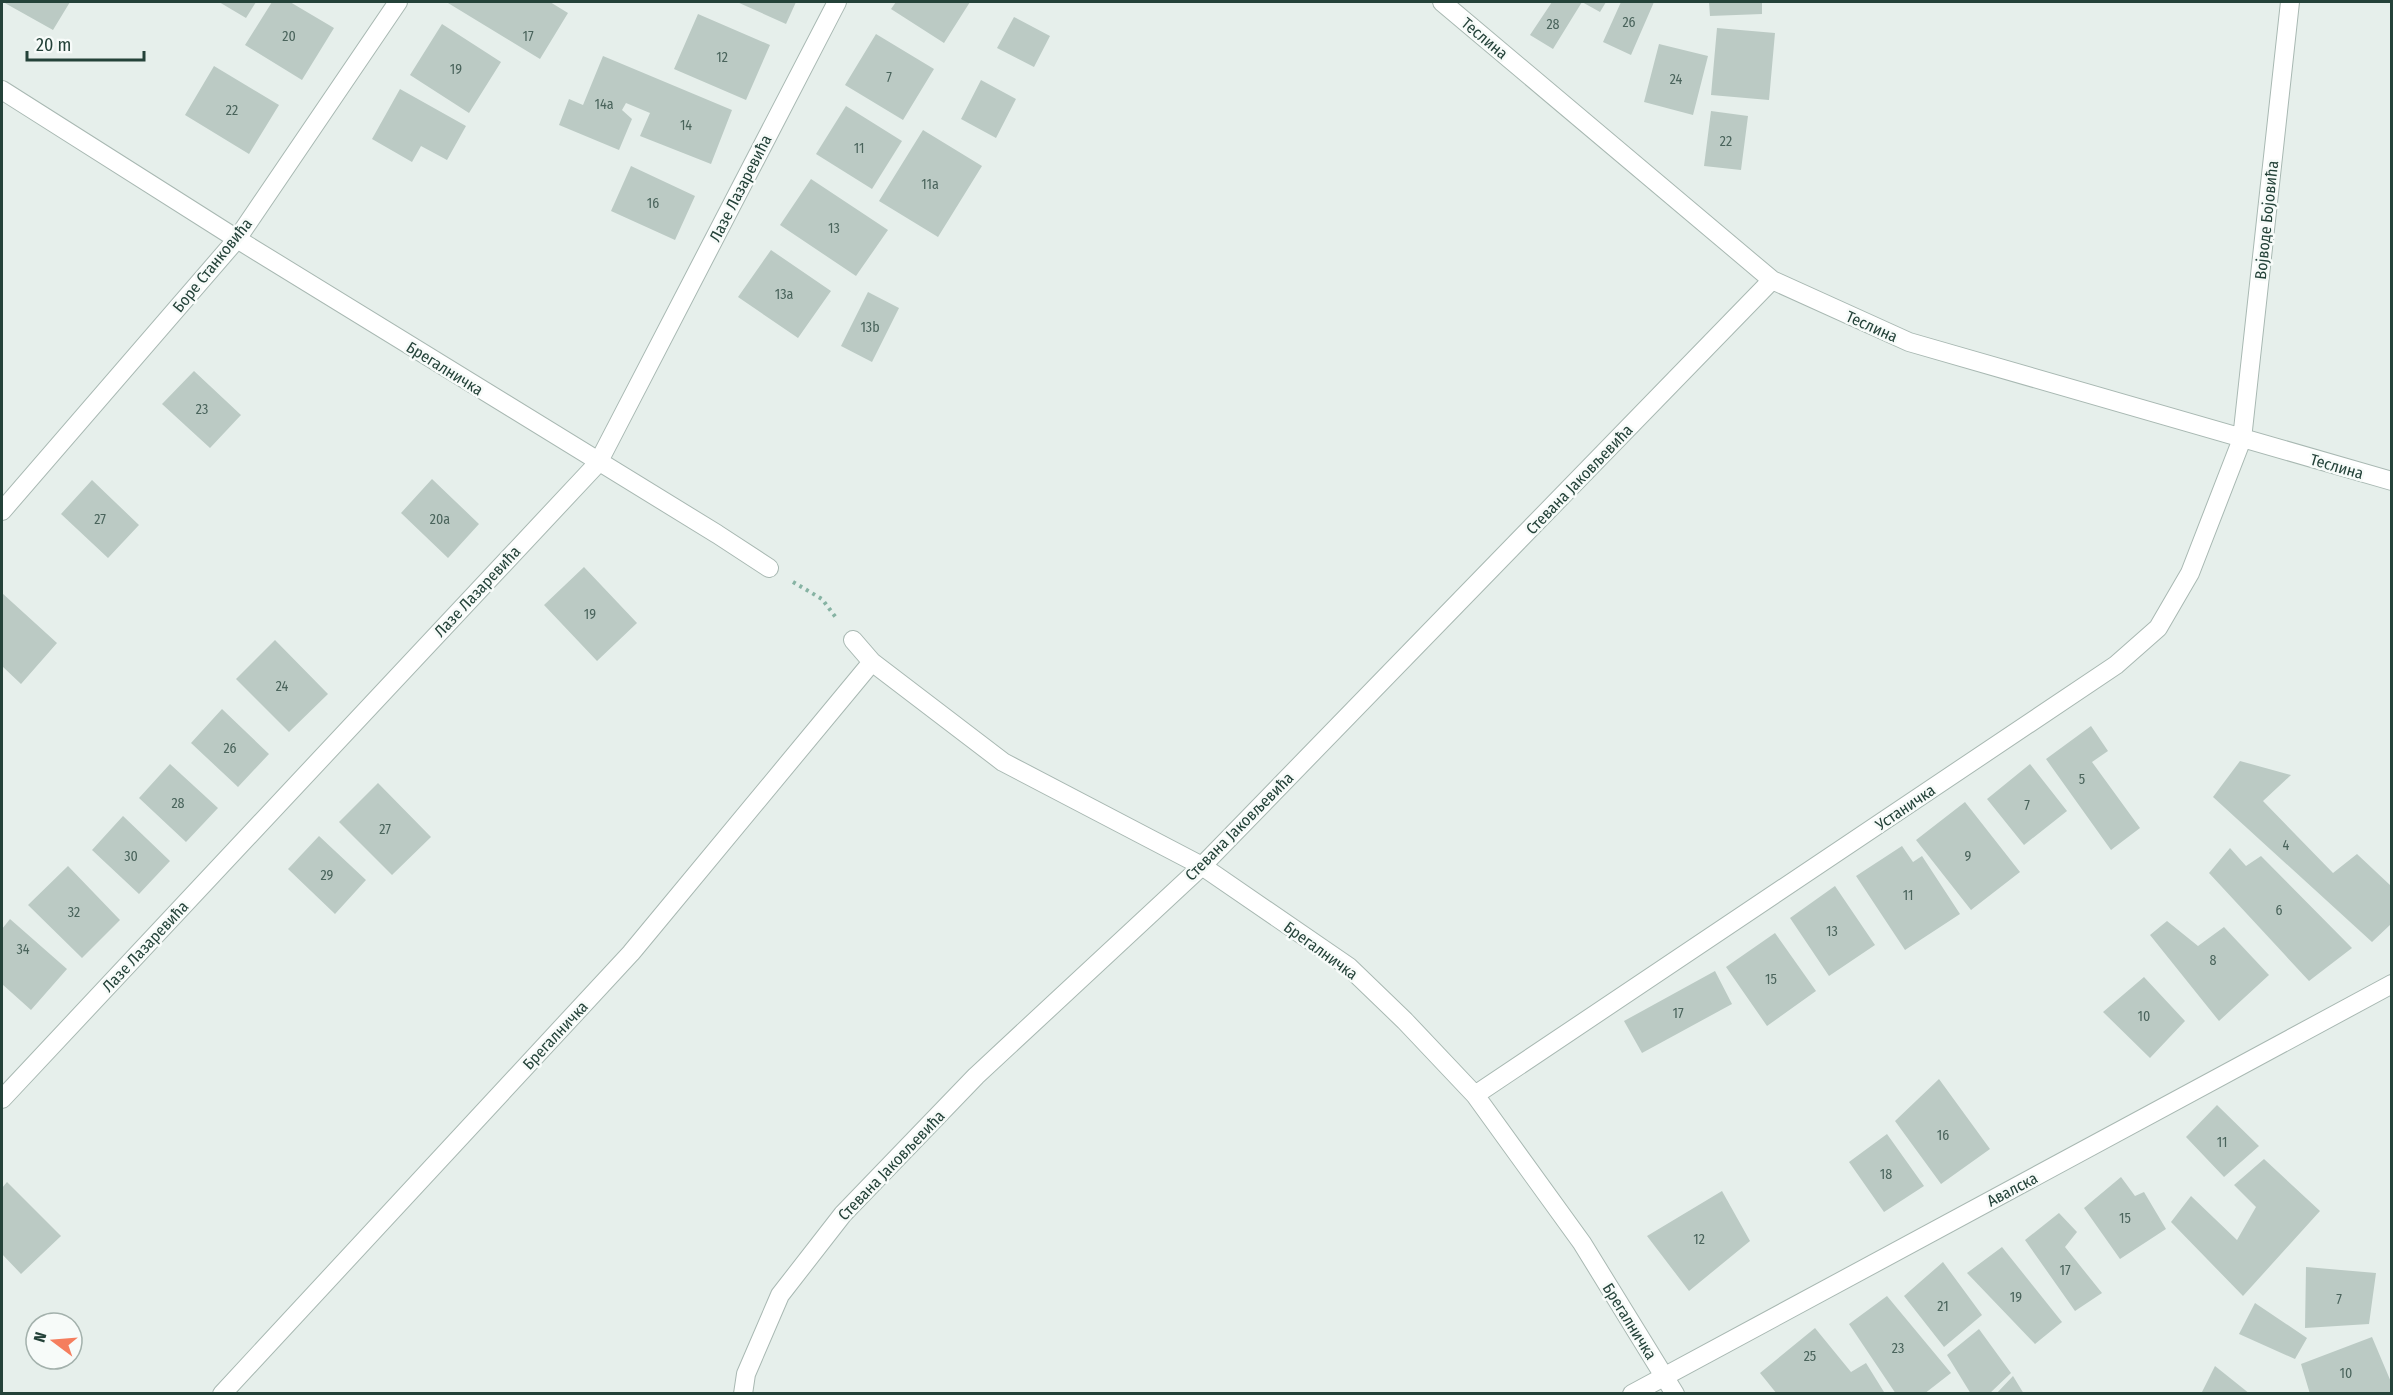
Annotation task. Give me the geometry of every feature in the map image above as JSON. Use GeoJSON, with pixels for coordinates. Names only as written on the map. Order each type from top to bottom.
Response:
{"type":"FeatureCollection","features":[{"type":"Feature","properties":{"kind":"street","name":"Боре Станковића"},"geometry":{"type":"LineString","coordinates":[[2,511],[237,239],[398,2]]}},
{"type":"Feature","properties":{"kind":"street","name":"Лазе Лазаревића"},"geometry":{"type":"LineString","coordinates":[[2,1099],[598,463],[837,2]]}},
{"type":"Feature","properties":{"kind":"street","name":"Теслина"},"geometry":{"type":"LineString","coordinates":[[1442,2],[1772,280],[1909,342],[2391,481]]}},
{"type":"Feature","properties":{"kind":"street","name":"Војводе Бојовића"},"geometry":{"type":"LineString","coordinates":[[2242,439],[2290,2]]}},
{"type":"Feature","properties":{"kind":"street","name":"Брегалничка"},"geometry":{"type":"LineString","coordinates":[[2,90],[237,239],[769,568]]}},
{"type":"Feature","properties":{"kind":"street","name":"Стевана Јаковљевића"},"geometry":{"type":"LineString","coordinates":[[743,1394],[746,1374],[780,1295],[843,1214],[976,1076],[1202,866],[1772,280]]}},
{"type":"Feature","properties":{"kind":"street","name":"Устаничка"},"geometry":{"type":"LineString","coordinates":[[1475,1095],[2116,665],[2158,628],[2190,573],[2242,439]]}},
{"type":"Feature","properties":{"kind":"street","name":"Брегалничка"},"geometry":{"type":"LineString","coordinates":[[853,640],[872,662],[1003,762],[1202,866],[1349,967],[1405,1021],[1475,1095],[1582,1243],[1675,1394]]}},
{"type":"Feature","properties":{"kind":"street","name":"Брегалничка"},"geometry":{"type":"LineString","coordinates":[[222,1394],[631,953],[872,662]]}},
{"type":"Feature","properties":{"kind":"street","name":"Авалска"},"geometry":{"type":"LineString","coordinates":[[1632,1394],[2391,984]]}},
{"type":"Feature","properties":{"kind":"path"},"geometry":{"type":"LineString","coordinates":[[769,568],[822,599],[853,640]]}},
{"type":"Feature","properties":{"kind":"building"},"geometry":{"type":"Polygon","coordinates":[[[3,2],[70,2],[53,30],[3,2]]]}},
{"type":"Feature","properties":{"kind":"building"},"geometry":{"type":"Polygon","coordinates":[[[219,2],[256,2],[246,18],[219,2]]]}},
{"type":"Feature","properties":{"kind":"building"},"geometry":{"type":"Polygon","coordinates":[[[272,2],[290,2],[334,28],[302,80],[245,45],[272,2]]]}},
{"type":"Feature","properties":{"kind":"building"},"geometry":{"type":"Polygon","coordinates":[[[449,2],[550,2],[568,13],[540,59],[449,2]]]}},
{"type":"Feature","properties":{"kind":"building"},"geometry":{"type":"Polygon","coordinates":[[[737,2],[796,2],[786,24],[737,2]]]}},
{"type":"Feature","properties":{"kind":"building"},"geometry":{"type":"Polygon","coordinates":[[[896,2],[970,2],[944,43],[891,9],[896,2]]]}},
{"type":"Feature","properties":{"kind":"building"},"geometry":{"type":"Polygon","coordinates":[[[1552,2],[1582,2],[1553,49],[1530,35],[1552,2]]]}},
{"type":"Feature","properties":{"kind":"building"},"geometry":{"type":"Polygon","coordinates":[[[1582,2],[1606,2],[1600,12],[1582,2]]]}},
{"type":"Feature","properties":{"kind":"building"},"geometry":{"type":"Polygon","coordinates":[[[1621,2],[1654,2],[1631,55],[1603,42],[1621,2]]]}},
{"type":"Feature","properties":{"kind":"building"},"geometry":{"type":"Polygon","coordinates":[[[1709,2],[1762,2],[1762,14],[1710,16],[1709,2]]]}},
{"type":"Feature","properties":{"kind":"building"},"geometry":{"type":"Polygon","coordinates":[[[698,14],[770,45],[746,100],[674,69],[698,14]]]}},
{"type":"Feature","properties":{"kind":"building"},"geometry":{"type":"Polygon","coordinates":[[[1014,17],[1050,36],[1034,67],[997,48],[1014,17]]]}},
{"type":"Feature","properties":{"kind":"building"},"geometry":{"type":"Polygon","coordinates":[[[442,24],[501,62],[469,113],[410,75],[442,24]]]}},
{"type":"Feature","properties":{"kind":"building"},"geometry":{"type":"Polygon","coordinates":[[[1717,28],[1775,33],[1769,100],[1711,95],[1717,28]]]}},
{"type":"Feature","properties":{"kind":"building"},"geometry":{"type":"Polygon","coordinates":[[[876,34],[934,69],[903,120],[845,85],[876,34]]]}},
{"type":"Feature","properties":{"kind":"building"},"geometry":{"type":"Polygon","coordinates":[[[1659,44],[1708,56],[1693,115],[1644,102],[1659,44]]]}},
{"type":"Feature","properties":{"kind":"building"},"geometry":{"type":"Polygon","coordinates":[[[603,56],[732,110],[711,164],[640,136],[650,113],[626,103],[622,110],[632,119],[619,150],[559,125],[569,99],[583,105],[603,56]]]}},
{"type":"Feature","properties":{"kind":"building"},"geometry":{"type":"Polygon","coordinates":[[[214,66],[279,105],[249,154],[185,115],[214,66]]]}},
{"type":"Feature","properties":{"kind":"building"},"geometry":{"type":"Polygon","coordinates":[[[981,80],[1016,99],[996,138],[961,119],[981,80]]]}},
{"type":"Feature","properties":{"kind":"building"},"geometry":{"type":"Polygon","coordinates":[[[400,89],[466,126],[447,160],[421,146],[412,162],[372,139],[400,89]]]}},
{"type":"Feature","properties":{"kind":"building"},"geometry":{"type":"Polygon","coordinates":[[[846,106],[902,141],[872,189],[816,154],[846,106]]]}},
{"type":"Feature","properties":{"kind":"building"},"geometry":{"type":"Polygon","coordinates":[[[1711,111],[1748,116],[1741,170],[1704,166],[1711,111]]]}},
{"type":"Feature","properties":{"kind":"building"},"geometry":{"type":"Polygon","coordinates":[[[923,130],[982,166],[938,237],[879,201],[923,130]]]}},
{"type":"Feature","properties":{"kind":"building"},"geometry":{"type":"Polygon","coordinates":[[[631,166],[695,196],[675,240],[611,211],[631,166]]]}},
{"type":"Feature","properties":{"kind":"building"},"geometry":{"type":"Polygon","coordinates":[[[811,179],[888,230],[856,276],[780,225],[811,179]]]}},
{"type":"Feature","properties":{"kind":"building"},"geometry":{"type":"Polygon","coordinates":[[[771,250],[831,291],[798,338],[738,297],[771,250]]]}},
{"type":"Feature","properties":{"kind":"building"},"geometry":{"type":"Polygon","coordinates":[[[868,292],[899,308],[872,362],[841,346],[868,292]]]}},
{"type":"Feature","properties":{"kind":"building"},"geometry":{"type":"Polygon","coordinates":[[[194,371],[241,415],[210,448],[162,404],[194,371]]]}},
{"type":"Feature","properties":{"kind":"building"},"geometry":{"type":"Polygon","coordinates":[[[432,479],[479,524],[448,558],[401,513],[432,479]]]}},
{"type":"Feature","properties":{"kind":"building"},"geometry":{"type":"Polygon","coordinates":[[[92,480],[139,525],[108,558],[61,514],[92,480]]]}},
{"type":"Feature","properties":{"kind":"building"},"geometry":{"type":"Polygon","coordinates":[[[584,567],[637,623],[597,661],[544,605],[584,567]]]}},
{"type":"Feature","properties":{"kind":"building"},"geometry":{"type":"Polygon","coordinates":[[[2,593],[57,643],[21,684],[2,666],[2,593]]]}},
{"type":"Feature","properties":{"kind":"building"},"geometry":{"type":"Polygon","coordinates":[[[275,640],[328,694],[289,732],[236,679],[275,640]]]}},
{"type":"Feature","properties":{"kind":"building"},"geometry":{"type":"Polygon","coordinates":[[[222,709],[269,754],[238,787],[191,743],[222,709]]]}},
{"type":"Feature","properties":{"kind":"building"},"geometry":{"type":"Polygon","coordinates":[[[2091,726],[2108,751],[2092,762],[2140,828],[2111,850],[2046,759],[2091,726]]]}},
{"type":"Feature","properties":{"kind":"building"},"geometry":{"type":"Polygon","coordinates":[[[2240,761],[2291,775],[2263,801],[2333,873],[2357,854],[2391,886],[2391,924],[2372,942],[2213,797],[2240,761]]]}},
{"type":"Feature","properties":{"kind":"building"},"geometry":{"type":"Polygon","coordinates":[[[170,764],[218,808],[186,842],[139,798],[170,764]]]}},
{"type":"Feature","properties":{"kind":"building"},"geometry":{"type":"Polygon","coordinates":[[[2030,764],[2067,811],[2024,845],[1987,799],[2030,764]]]}},
{"type":"Feature","properties":{"kind":"building"},"geometry":{"type":"Polygon","coordinates":[[[378,783],[431,837],[392,875],[339,822],[378,783]]]}},
{"type":"Feature","properties":{"kind":"building"},"geometry":{"type":"Polygon","coordinates":[[[1965,802],[2020,872],[1971,910],[1916,840],[1965,802]]]}},
{"type":"Feature","properties":{"kind":"building"},"geometry":{"type":"Polygon","coordinates":[[[123,816],[170,861],[139,894],[92,850],[123,816]]]}},
{"type":"Feature","properties":{"kind":"building"},"geometry":{"type":"Polygon","coordinates":[[[319,836],[366,880],[335,914],[288,869],[319,836]]]}},
{"type":"Feature","properties":{"kind":"building"},"geometry":{"type":"Polygon","coordinates":[[[1902,846],[1913,862],[1922,856],[1960,914],[1905,950],[1856,876],[1902,846]]]}},
{"type":"Feature","properties":{"kind":"building"},"geometry":{"type":"Polygon","coordinates":[[[2230,848],[2246,866],[2261,856],[2352,948],[2309,981],[2209,873],[2230,848]]]}},
{"type":"Feature","properties":{"kind":"building"},"geometry":{"type":"Polygon","coordinates":[[[68,866],[120,920],[82,958],[28,905],[68,866]]]}},
{"type":"Feature","properties":{"kind":"building"},"geometry":{"type":"Polygon","coordinates":[[[1835,886],[1875,945],[1829,976],[1790,918],[1835,886]]]}},
{"type":"Feature","properties":{"kind":"building"},"geometry":{"type":"Polygon","coordinates":[[[10,919],[67,969],[31,1010],[2,984],[2,929],[10,919]]]}},
{"type":"Feature","properties":{"kind":"building"},"geometry":{"type":"Polygon","coordinates":[[[2167,921],[2198,946],[2224,927],[2269,975],[2219,1021],[2150,935],[2167,921]]]}},
{"type":"Feature","properties":{"kind":"building"},"geometry":{"type":"Polygon","coordinates":[[[1775,933],[1816,991],[1767,1026],[1726,967],[1775,933]]]}},
{"type":"Feature","properties":{"kind":"building"},"geometry":{"type":"Polygon","coordinates":[[[1715,971],[1732,1004],[1642,1053],[1624,1021],[1715,971]]]}},
{"type":"Feature","properties":{"kind":"building"},"geometry":{"type":"Polygon","coordinates":[[[2144,977],[2185,1021],[2150,1058],[2103,1012],[2144,977]]]}},
{"type":"Feature","properties":{"kind":"building"},"geometry":{"type":"Polygon","coordinates":[[[1939,1079],[1990,1149],[1941,1184],[1895,1121],[1939,1079]]]}},
{"type":"Feature","properties":{"kind":"building"},"geometry":{"type":"Polygon","coordinates":[[[2217,1105],[2259,1146],[2224,1177],[2186,1137],[2217,1105]]]}},
{"type":"Feature","properties":{"kind":"building"},"geometry":{"type":"Polygon","coordinates":[[[1887,1134],[1924,1186],[1884,1212],[1849,1162],[1887,1134]]]}},
{"type":"Feature","properties":{"kind":"building"},"geometry":{"type":"Polygon","coordinates":[[[2264,1159],[2320,1211],[2243,1296],[2171,1222],[2191,1196],[2237,1240],[2256,1207],[2234,1185],[2264,1159]]]}},
{"type":"Feature","properties":{"kind":"building"},"geometry":{"type":"Polygon","coordinates":[[[2121,1177],[2135,1196],[2144,1192],[2166,1229],[2120,1259],[2084,1208],[2121,1177]]]}},
{"type":"Feature","properties":{"kind":"building"},"geometry":{"type":"Polygon","coordinates":[[[7,1182],[61,1236],[21,1274],[2,1254],[2,1188],[7,1182]]]}},
{"type":"Feature","properties":{"kind":"building"},"geometry":{"type":"Polygon","coordinates":[[[1722,1191],[1750,1241],[1689,1291],[1647,1236],[1722,1191]]]}},
{"type":"Feature","properties":{"kind":"building"},"geometry":{"type":"Polygon","coordinates":[[[2059,1213],[2077,1232],[2065,1247],[2102,1293],[2075,1311],[2025,1240],[2059,1213]]]}},
{"type":"Feature","properties":{"kind":"building"},"geometry":{"type":"Polygon","coordinates":[[[2002,1247],[2062,1322],[2035,1344],[1967,1273],[2002,1247]]]}},
{"type":"Feature","properties":{"kind":"building"},"geometry":{"type":"Polygon","coordinates":[[[1943,1262],[1982,1315],[1944,1347],[1904,1296],[1943,1262]]]}},
{"type":"Feature","properties":{"kind":"building"},"geometry":{"type":"Polygon","coordinates":[[[2306,1267],[2376,1273],[2369,1324],[2305,1328],[2306,1267]]]}},
{"type":"Feature","properties":{"kind":"building"},"geometry":{"type":"Polygon","coordinates":[[[1887,1296],[1951,1373],[1924,1394],[1896,1394],[1849,1324],[1887,1296]]]}},
{"type":"Feature","properties":{"kind":"building"},"geometry":{"type":"Polygon","coordinates":[[[2255,1303],[2307,1338],[2295,1359],[2239,1334],[2255,1303]]]}},
{"type":"Feature","properties":{"kind":"building"},"geometry":{"type":"Polygon","coordinates":[[[1815,1328],[1851,1372],[1866,1363],[1884,1392],[1777,1394],[1760,1373],[1815,1328]]]}},
{"type":"Feature","properties":{"kind":"building"},"geometry":{"type":"Polygon","coordinates":[[[1979,1329],[2011,1373],[1989,1394],[1971,1394],[1947,1355],[1979,1329]]]}},
{"type":"Feature","properties":{"kind":"building"},"geometry":{"type":"Polygon","coordinates":[[[2372,1337],[2391,1382],[2391,1394],[2310,1394],[2301,1364],[2372,1337]]]}},
{"type":"Feature","properties":{"kind":"building"},"geometry":{"type":"Polygon","coordinates":[[[2215,1366],[2250,1394],[2201,1394],[2215,1366]]]}},
{"type":"Feature","properties":{"kind":"building"},"geometry":{"type":"Polygon","coordinates":[[[2013,1376],[2024,1394],[1996,1394],[2013,1376]]]}}]}
